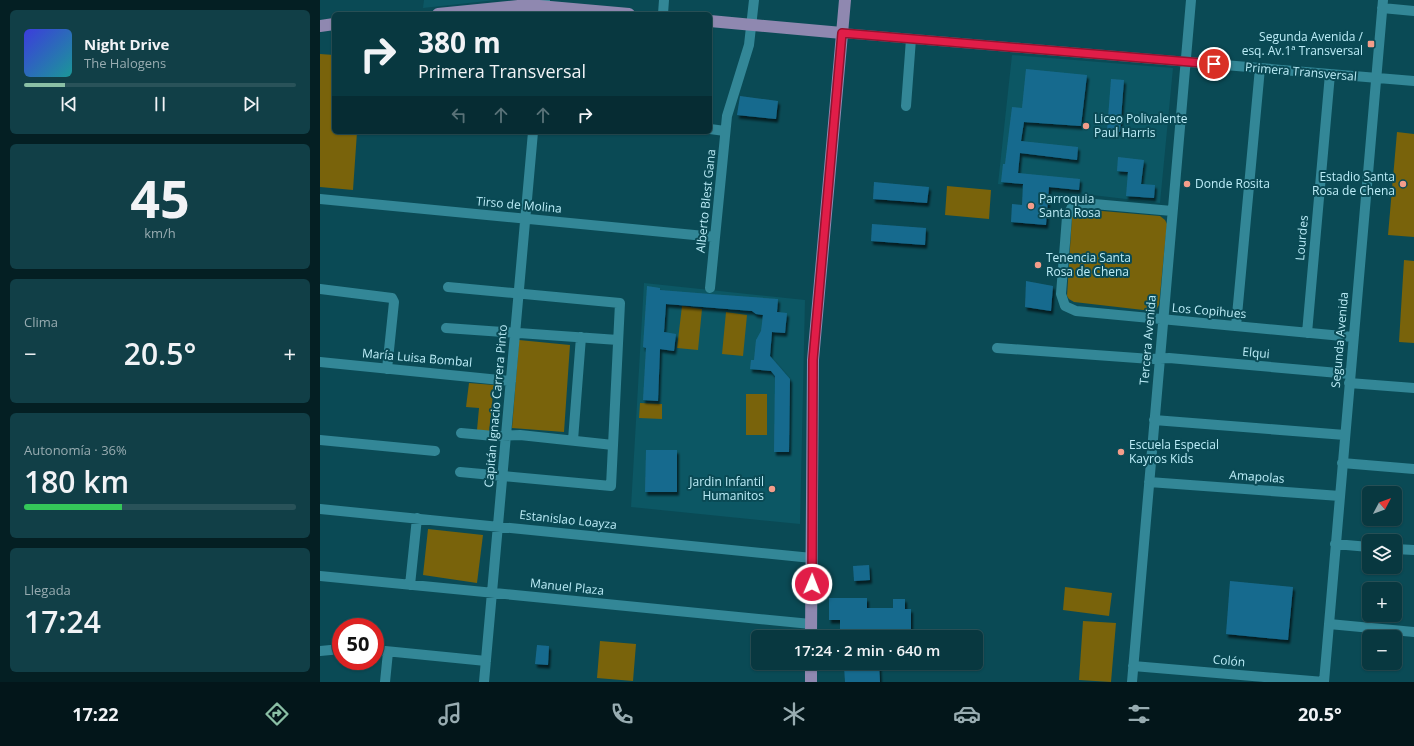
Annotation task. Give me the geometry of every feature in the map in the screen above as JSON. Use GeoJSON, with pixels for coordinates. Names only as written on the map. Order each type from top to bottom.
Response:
{"type":"FeatureCollection","features":[{"type":"Feature","properties":{"kind":"main road"},"geometry":{"type":"LineString","coordinates":[[811,630],[814,338],[844,0]]}},
{"type":"Feature","properties":{"kind":"main road"},"geometry":{"type":"LineString","coordinates":[[460,12],[524,6],[605,12]]}},
{"type":"Feature","properties":{"kind":"main road","name":"Primera Transversal"},"geometry":{"type":"LineString","coordinates":[[712,21],[842,33]]}},
{"type":"Feature","properties":{"kind":"main road"},"geometry":{"type":"LineString","coordinates":[[320,26],[332,24]]}},
{"type":"Feature","properties":{"kind":"main road"},"geometry":{"type":"LineString","coordinates":[[811,670],[811,682]]}},
{"type":"Feature","properties":{"kind":"street"},"geometry":{"type":"LineString","coordinates":[[663,12],[664,0]]}},
{"type":"Feature","properties":{"kind":"street","name":"Alberto Blest Gana"},"geometry":{"type":"LineString","coordinates":[[710,288],[728,108],[746,53],[752,25],[754,0]]}},
{"type":"Feature","properties":{"kind":"street","name":"Tercera Avenida"},"geometry":{"type":"LineString","coordinates":[[1132,682],[1191,0]]}},
{"type":"Feature","properties":{"kind":"street"},"geometry":{"type":"LineString","coordinates":[[1382,4],[1414,11]]}},
{"type":"Feature","properties":{"kind":"street","name":"Segunda Avenida"},"geometry":{"type":"LineString","coordinates":[[1324,682],[1382,4]]}},
{"type":"Feature","properties":{"kind":"street","name":"Primera Transversal"},"geometry":{"type":"LineString","coordinates":[[842,33],[1414,81]]}},
{"type":"Feature","properties":{"kind":"street"},"geometry":{"type":"LineString","coordinates":[[906,106],[911,39]]}},
{"type":"Feature","properties":{"kind":"street"},"geometry":{"type":"LineString","coordinates":[[1236,326],[1260,68]]}},
{"type":"Feature","properties":{"kind":"street","name":"Lourdes"},"geometry":{"type":"LineString","coordinates":[[1307,333],[1330,74]]}},
{"type":"Feature","properties":{"kind":"street"},"geometry":{"type":"LineString","coordinates":[[712,129],[725,130]]}},
{"type":"Feature","properties":{"kind":"street","name":"Capitán Ignacio Carrera Pinto"},"geometry":{"type":"LineString","coordinates":[[484,682],[533,134]]}},
{"type":"Feature","properties":{"kind":"street","name":"Tirso de Molina"},"geometry":{"type":"LineString","coordinates":[[320,199],[715,237]]}},
{"type":"Feature","properties":{"kind":"street","name":"Los Copihues"},"geometry":{"type":"LineString","coordinates":[[1172,211],[1083,203],[1072,206],[1067,217],[1061,294],[1065,306],[1072,310],[1163,320],[1353,337]]}},
{"type":"Feature","properties":{"kind":"street"},"geometry":{"type":"LineString","coordinates":[[448,287],[620,303],[611,486],[460,472]]}},
{"type":"Feature","properties":{"kind":"street"},"geometry":{"type":"LineString","coordinates":[[320,289],[392,298],[394,302],[387,369]]}},
{"type":"Feature","properties":{"kind":"street"},"geometry":{"type":"LineString","coordinates":[[446,328],[618,340]]}},
{"type":"Feature","properties":{"kind":"street"},"geometry":{"type":"LineString","coordinates":[[573,440],[581,338]]}},
{"type":"Feature","properties":{"kind":"street","name":"Elqui"},"geometry":{"type":"LineString","coordinates":[[997,348],[1159,358],[1350,378],[1414,388]]}},
{"type":"Feature","properties":{"kind":"street","name":"María Luisa Bombal"},"geometry":{"type":"LineString","coordinates":[[320,362],[512,380]]}},
{"type":"Feature","properties":{"kind":"street"},"geometry":{"type":"LineString","coordinates":[[1154,420],[1345,435]]}},
{"type":"Feature","properties":{"kind":"street"},"geometry":{"type":"LineString","coordinates":[[461,433],[507,436],[520,435],[613,444]]}},
{"type":"Feature","properties":{"kind":"street"},"geometry":{"type":"LineString","coordinates":[[320,440],[435,451]]}},
{"type":"Feature","properties":{"kind":"street"},"geometry":{"type":"LineString","coordinates":[[1342,463],[1414,469]]}},
{"type":"Feature","properties":{"kind":"street","name":"Amapolas"},"geometry":{"type":"LineString","coordinates":[[1149,482],[1340,496]]}},
{"type":"Feature","properties":{"kind":"street","name":"Estanislao Loayza"},"geometry":{"type":"LineString","coordinates":[[320,509],[812,558]]}},
{"type":"Feature","properties":{"kind":"street"},"geometry":{"type":"LineString","coordinates":[[410,585],[417,518]]}},
{"type":"Feature","properties":{"kind":"street"},"geometry":{"type":"LineString","coordinates":[[1336,544],[1362,546]]}},
{"type":"Feature","properties":{"kind":"street"},"geometry":{"type":"LineString","coordinates":[[1402,549],[1414,550]]}},
{"type":"Feature","properties":{"kind":"street","name":"Manuel Plaza"},"geometry":{"type":"LineString","coordinates":[[320,576],[811,624]]}},
{"type":"Feature","properties":{"kind":"street"},"geometry":{"type":"LineString","coordinates":[[1329,624],[1414,632]]}},
{"type":"Feature","properties":{"kind":"street"},"geometry":{"type":"LineString","coordinates":[[320,651],[332,650]]}},
{"type":"Feature","properties":{"kind":"street"},"geometry":{"type":"LineString","coordinates":[[384,651],[486,661]]}},
{"type":"Feature","properties":{"kind":"street"},"geometry":{"type":"LineString","coordinates":[[385,682],[388,652]]}},
{"type":"Feature","properties":{"kind":"street","name":"Colón"},"geometry":{"type":"LineString","coordinates":[[1133,666],[1210,677],[1324,682]]}},
{"type":"Feature","properties":{"kind":"shaded area"},"geometry":{"type":"Polygon","coordinates":[[[424,0],[496,0],[423,8],[424,0]]]}},
{"type":"Feature","properties":{"kind":"shaded area"},"geometry":{"type":"Polygon","coordinates":[[[320,54],[332,55],[332,134],[357,134],[353,190],[320,187],[320,54]]]}},
{"type":"Feature","properties":{"kind":"shaded area","name":"Liceo Polivalente Paul Harris"},"geometry":{"type":"Polygon","coordinates":[[[1012,55],[1173,68],[1160,203],[998,184],[1012,55]]]}},
{"type":"Feature","properties":{"kind":"shaded area","name":"Estadio Santa Rosa de Chena"},"geometry":{"type":"Polygon","coordinates":[[[1397,132],[1414,134],[1414,237],[1388,235],[1397,132]]]}},
{"type":"Feature","properties":{"kind":"shaded area"},"geometry":{"type":"Polygon","coordinates":[[[947,186],[991,190],[989,219],[945,215],[947,186]]]}},
{"type":"Feature","properties":{"kind":"shaded area"},"geometry":{"type":"Polygon","coordinates":[[[1079,209],[1160,216],[1165,220],[1167,224],[1159,305],[1156,310],[1152,311],[1074,302],[1069,299],[1067,296],[1072,216],[1075,210],[1079,209]]]}},
{"type":"Feature","properties":{"kind":"shaded area"},"geometry":{"type":"Polygon","coordinates":[[[1404,260],[1414,261],[1414,343],[1399,342],[1404,260]]]}},
{"type":"Feature","properties":{"kind":"shaded area"},"geometry":{"type":"Polygon","coordinates":[[[644,283],[805,300],[800,524],[631,507],[644,283]]]}},
{"type":"Feature","properties":{"kind":"shaded area"},"geometry":{"type":"Polygon","coordinates":[[[682,306],[702,309],[698,350],[677,348],[682,306]]]}},
{"type":"Feature","properties":{"kind":"shaded area"},"geometry":{"type":"Polygon","coordinates":[[[726,312],[747,315],[743,356],[722,354],[726,312]]]}},
{"type":"Feature","properties":{"kind":"shaded area"},"geometry":{"type":"Polygon","coordinates":[[[519,340],[570,345],[564,432],[512,428],[519,340]]]}},
{"type":"Feature","properties":{"kind":"shaded area"},"geometry":{"type":"Polygon","coordinates":[[[469,383],[494,385],[489,432],[477,430],[479,408],[466,407],[469,383]]]}},
{"type":"Feature","properties":{"kind":"shaded area"},"geometry":{"type":"Polygon","coordinates":[[[746,394],[767,394],[767,435],[746,435],[746,394]]]}},
{"type":"Feature","properties":{"kind":"shaded area"},"geometry":{"type":"Polygon","coordinates":[[[640,403],[662,404],[662,419],[639,418],[640,403]]]}},
{"type":"Feature","properties":{"kind":"shaded area"},"geometry":{"type":"Polygon","coordinates":[[[428,529],[483,535],[477,583],[423,575],[428,529]]]}},
{"type":"Feature","properties":{"kind":"shaded area"},"geometry":{"type":"Polygon","coordinates":[[[1065,587],[1112,593],[1109,616],[1063,610],[1065,587]]]}},
{"type":"Feature","properties":{"kind":"shaded area"},"geometry":{"type":"Polygon","coordinates":[[[1083,621],[1116,623],[1111,682],[1079,680],[1083,621]]]}},
{"type":"Feature","properties":{"kind":"shaded area"},"geometry":{"type":"Polygon","coordinates":[[[600,641],[636,644],[633,681],[597,678],[600,641]]]}},
{"type":"Feature","properties":{"kind":"building"},"geometry":{"type":"Polygon","coordinates":[[[1026,69],[1087,75],[1081,126],[1024,122],[1021,141],[1078,147],[1077,160],[1020,153],[1018,173],[1080,179],[1079,190],[1049,187],[1046,225],[1011,222],[1012,204],[1022,205],[1023,184],[1001,182],[1003,164],[1005,164],[1012,107],[1022,108],[1026,69]]]}},
{"type":"Feature","properties":{"kind":"building"},"geometry":{"type":"Polygon","coordinates":[[[1111,79],[1124,80],[1120,132],[1107,131],[1111,79]]]}},
{"type":"Feature","properties":{"kind":"building"},"geometry":{"type":"Polygon","coordinates":[[[740,96],[778,101],[776,119],[737,115],[740,96]]]}},
{"type":"Feature","properties":{"kind":"building"},"geometry":{"type":"Polygon","coordinates":[[[1118,157],[1144,160],[1141,184],[1155,185],[1154,198],[1126,196],[1128,172],[1117,171],[1118,157]]]}},
{"type":"Feature","properties":{"kind":"building"},"geometry":{"type":"Polygon","coordinates":[[[874,182],[929,187],[927,203],[873,199],[874,182]]]}},
{"type":"Feature","properties":{"kind":"building"},"geometry":{"type":"Polygon","coordinates":[[[872,224],[926,228],[925,245],[871,241],[872,224]]]}},
{"type":"Feature","properties":{"kind":"building"},"geometry":{"type":"Polygon","coordinates":[[[1026,281],[1053,286],[1051,311],[1025,307],[1026,281]]]}},
{"type":"Feature","properties":{"kind":"building"},"geometry":{"type":"Polygon","coordinates":[[[647,286],[660,288],[660,290],[778,299],[777,312],[787,313],[785,333],[772,332],[770,356],[790,379],[789,452],[774,452],[775,376],[771,371],[750,369],[751,360],[754,360],[756,340],[761,331],[763,315],[756,314],[752,311],[666,304],[664,332],[676,334],[674,351],[660,349],[658,401],[643,400],[646,348],[643,347],[647,286]]]}},
{"type":"Feature","properties":{"kind":"building"},"geometry":{"type":"Polygon","coordinates":[[[646,450],[677,450],[677,492],[645,492],[646,450]]]}},
{"type":"Feature","properties":{"kind":"building"},"geometry":{"type":"Polygon","coordinates":[[[869,565],[870,580],[854,581],[853,566],[869,565]]]}},
{"type":"Feature","properties":{"kind":"building"},"geometry":{"type":"Polygon","coordinates":[[[1230,581],[1293,587],[1288,640],[1226,634],[1230,581]]]}},
{"type":"Feature","properties":{"kind":"building"},"geometry":{"type":"Polygon","coordinates":[[[829,598],[867,598],[867,608],[893,608],[893,599],[905,599],[905,609],[911,609],[911,630],[840,630],[840,620],[829,620],[829,598]]]}},
{"type":"Feature","properties":{"kind":"building"},"geometry":{"type":"Polygon","coordinates":[[[537,645],[549,646],[548,665],[535,664],[537,645]]]}},
{"type":"Feature","properties":{"kind":"building"},"geometry":{"type":"Polygon","coordinates":[[[844,670],[879,670],[880,682],[845,682],[844,670]]]}},
{"type":"Feature","properties":{"kind":"place","name":"Segunda Avenida / esq. Av.1ª Transversal"},"geometry":{"type":"Point","coordinates":[1371,44]}},
{"type":"Feature","properties":{"kind":"place","name":"Liceo Polivalente Paul Harris"},"geometry":{"type":"Point","coordinates":[1086,126]}},
{"type":"Feature","properties":{"kind":"place","name":"Donde Rosita"},"geometry":{"type":"Point","coordinates":[1187,184]}},
{"type":"Feature","properties":{"kind":"place","name":"Estadio Santa Rosa de Chena"},"geometry":{"type":"Point","coordinates":[1403,184]}},
{"type":"Feature","properties":{"kind":"place","name":"Parroquia Santa Rosa"},"geometry":{"type":"Point","coordinates":[1031,206]}},
{"type":"Feature","properties":{"kind":"place","name":"Tenencia Santa Rosa de Chena"},"geometry":{"type":"Point","coordinates":[1038,265]}},
{"type":"Feature","properties":{"kind":"place","name":"Escuela Especial Kayros Kids"},"geometry":{"type":"Point","coordinates":[1121,452]}},
{"type":"Feature","properties":{"kind":"place","name":"Jardin Infantil Humanitos"},"geometry":{"type":"Point","coordinates":[772,489]}},
{"type":"Feature","properties":{"kind":"route"},"geometry":{"type":"LineString","coordinates":[[812,584],[813,360],[842,33],[1214,64]]}}]}
